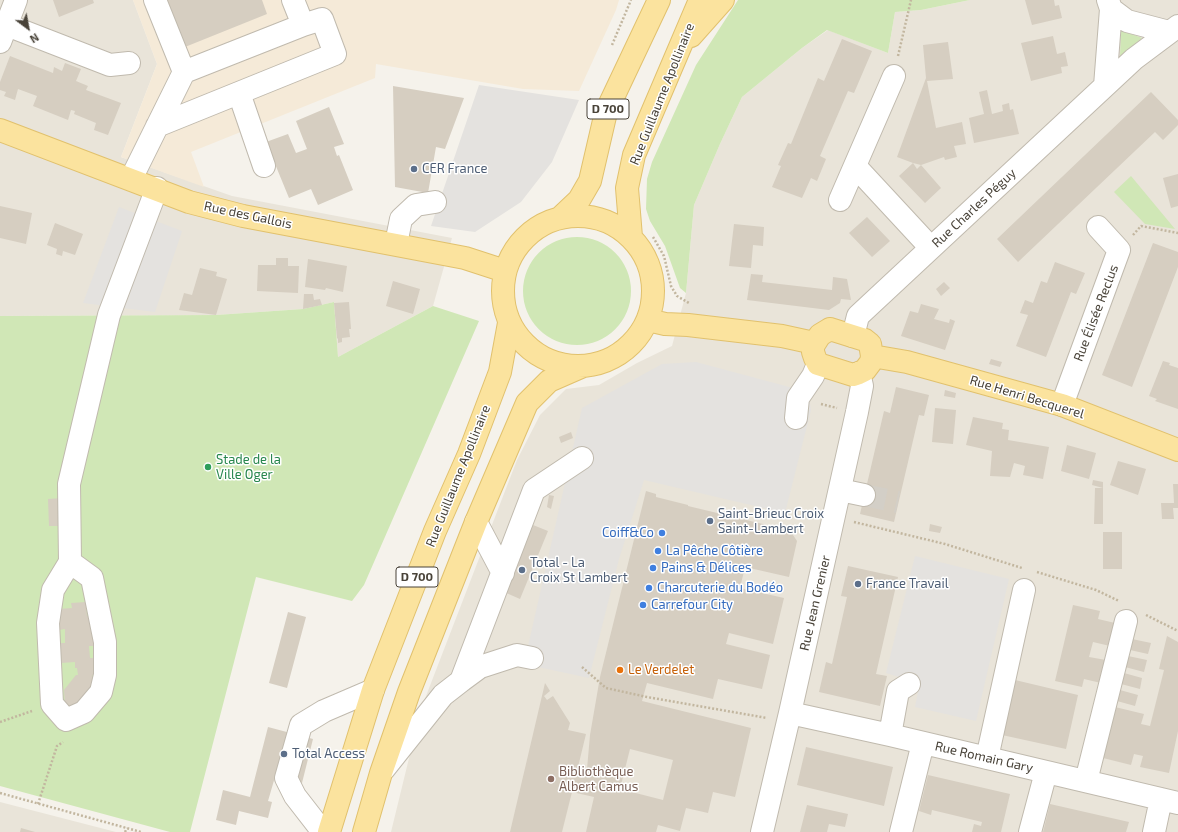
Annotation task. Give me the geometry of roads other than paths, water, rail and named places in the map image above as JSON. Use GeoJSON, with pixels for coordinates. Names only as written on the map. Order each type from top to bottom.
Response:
{"type":"FeatureCollection","features":[{"type":"Feature","properties":{"kind":"main road","name":"D 700"},"geometry":{"type":"LineString","coordinates":[[562,217],[579,200],[590,181],[606,112],[660,0]]}},
{"type":"Feature","properties":{"kind":"main road","name":"Rue Guillaume Apollinaire"},"geometry":{"type":"LineString","coordinates":[[641,235],[627,188],[634,155],[700,0]]}},
{"type":"Feature","properties":{"kind":"main road"},"geometry":{"type":"LineString","coordinates":[[679,48],[724,0]]}},
{"type":"Feature","properties":{"kind":"main road","name":"Rue des Gallois"},"geometry":{"type":"LineString","coordinates":[[0,130],[157,188],[190,202],[243,216],[465,258],[505,271]]}},
{"type":"Feature","properties":{"kind":"main road"},"geometry":{"type":"LineString","coordinates":[[587,216],[611,222],[641,235],[645,255],[652,276],[653,298],[648,320],[637,338],[621,353],[602,363],[581,367],[559,364],[538,356],[521,342],[509,323],[503,306],[502,289],[505,271],[513,252],[526,236],[542,224],[562,217],[587,216]]}},
{"type":"Feature","properties":{"kind":"main road"},"geometry":{"type":"LineString","coordinates":[[648,320],[665,324],[688,325],[782,336],[816,353],[853,375],[859,373],[868,366],[872,356],[870,344],[866,340],[830,330],[820,335],[816,353]]}},
{"type":"Feature","properties":{"kind":"main road","name":"Rue Guillaume Apollinaire"},"geometry":{"type":"LineString","coordinates":[[329,832],[373,690],[435,531],[469,454],[500,372],[509,323]]}},
{"type":"Feature","properties":{"kind":"main road","name":"Rue Henri Becquerel"},"geometry":{"type":"LineString","coordinates":[[872,356],[907,362],[1062,405],[1178,450]]}},
{"type":"Feature","properties":{"kind":"main road","name":"D 700"},"geometry":{"type":"LineString","coordinates":[[364,832],[381,773],[409,692],[476,522],[527,403],[549,381],[581,367]]}},
{"type":"Feature","properties":{"kind":"street"},"geometry":{"type":"LineString","coordinates":[[16,0],[4,33],[110,65],[129,63]]}},
{"type":"Feature","properties":{"kind":"street"},"geometry":{"type":"LineString","coordinates":[[155,0],[184,72]]}},
{"type":"Feature","properties":{"kind":"street"},"geometry":{"type":"LineString","coordinates":[[293,0],[303,25]]}},
{"type":"Feature","properties":{"kind":"street","name":"Rue Charles Péguy"},"geometry":{"type":"LineString","coordinates":[[1110,4],[1127,21],[1173,29]]}},
{"type":"Feature","properties":{"kind":"street","name":"Rue Charles Péguy"},"geometry":{"type":"LineString","coordinates":[[1105,86],[1110,4]]}},
{"type":"Feature","properties":{"kind":"street"},"geometry":{"type":"LineString","coordinates":[[131,179],[157,126],[184,72],[303,25],[322,19],[335,54],[157,126]]}},
{"type":"Feature","properties":{"kind":"street","name":"Rue Charles Péguy"},"geometry":{"type":"LineString","coordinates":[[853,336],[858,316],[1105,86],[1134,60],[1173,29]]}},
{"type":"Feature","properties":{"kind":"street"},"geometry":{"type":"LineString","coordinates":[[840,200],[894,76]]}},
{"type":"Feature","properties":{"kind":"street"},"geometry":{"type":"LineString","coordinates":[[239,93],[264,166]]}},
{"type":"Feature","properties":{"kind":"street"},"geometry":{"type":"LineString","coordinates":[[855,166],[932,248]]}},
{"type":"Feature","properties":{"kind":"street"},"geometry":{"type":"LineString","coordinates":[[70,562],[92,578],[105,642],[105,675],[101,692],[84,712],[66,720],[52,704],[48,623],[53,590],[70,562],[69,484],[109,315],[157,188]]}},
{"type":"Feature","properties":{"kind":"street"},"geometry":{"type":"LineString","coordinates":[[396,244],[401,219],[416,205],[435,202]]}},
{"type":"Feature","properties":{"kind":"street","name":"Rue Élisée Reclus"},"geometry":{"type":"LineString","coordinates":[[1062,405],[1119,250],[1098,227]]}},
{"type":"Feature","properties":{"kind":"street"},"geometry":{"type":"LineString","coordinates":[[797,408],[813,376],[816,353]]}},
{"type":"Feature","properties":{"kind":"street","name":"Rue Jean Grenier"},"geometry":{"type":"LineString","coordinates":[[762,832],[857,412],[862,386],[859,373]]}},
{"type":"Feature","properties":{"kind":"street"},"geometry":{"type":"LineString","coordinates":[[460,681],[534,490],[582,458]]}},
{"type":"Feature","properties":{"kind":"street"},"geometry":{"type":"LineString","coordinates":[[840,490],[864,495]]}},
{"type":"Feature","properties":{"kind":"street"},"geometry":{"type":"LineString","coordinates":[[476,522],[503,573]]}},
{"type":"Feature","properties":{"kind":"street"},"geometry":{"type":"LineString","coordinates":[[987,758],[1026,580]]}},
{"type":"Feature","properties":{"kind":"street"},"geometry":{"type":"LineString","coordinates":[[1086,781],[1131,613]]}},
{"type":"Feature","properties":{"kind":"street"},"geometry":{"type":"LineString","coordinates":[[381,773],[443,695],[460,681],[480,667],[517,655],[532,658]]}},
{"type":"Feature","properties":{"kind":"street"},"geometry":{"type":"LineString","coordinates":[[890,735],[898,691],[909,684]]}},
{"type":"Feature","properties":{"kind":"street"},"geometry":{"type":"LineString","coordinates":[[323,832],[295,796],[286,778],[301,725],[324,710],[373,690]]}},
{"type":"Feature","properties":{"kind":"street","name":"Rue Romain Gary"},"geometry":{"type":"LineString","coordinates":[[789,717],[890,735],[1170,801]]}},
{"type":"Feature","properties":{"kind":"street"},"geometry":{"type":"LineString","coordinates":[[901,832],[923,743]]}},
{"type":"Feature","properties":{"kind":"street"},"geometry":{"type":"LineString","coordinates":[[1030,832],[1046,772]]}},
{"type":"Feature","properties":{"kind":"street"},"geometry":{"type":"LineString","coordinates":[[1154,832],[1170,801]]}},
{"type":"Feature","properties":{"kind":"tunnel"},"geometry":{"type":"LineString","coordinates":[[864,495],[898,502]]}},
{"type":"Feature","properties":{"kind":"place","name":"CER France"},"geometry":{"type":"Point","coordinates":[414,169]}},
{"type":"Feature","properties":{"kind":"place","name":"Stade de la Ville Oger"},"geometry":{"type":"Point","coordinates":[208,467]}},
{"type":"Feature","properties":{"kind":"place","name":"Saint-Brieuc Croix Saint-Lambert"},"geometry":{"type":"Point","coordinates":[710,521]}},
{"type":"Feature","properties":{"kind":"place","name":"Coiff&Co"},"geometry":{"type":"Point","coordinates":[662,533]}},
{"type":"Feature","properties":{"kind":"place","name":"La Pêche Côtière"},"geometry":{"type":"Point","coordinates":[658,551]}},
{"type":"Feature","properties":{"kind":"place","name":"Pains & Délices"},"geometry":{"type":"Point","coordinates":[653,568]}},
{"type":"Feature","properties":{"kind":"place","name":"Total - La Croix St Lambert"},"geometry":{"type":"Point","coordinates":[522,570]}},
{"type":"Feature","properties":{"kind":"place","name":"France Travail"},"geometry":{"type":"Point","coordinates":[858,584]}},
{"type":"Feature","properties":{"kind":"place","name":"Charcuterie du Bodéo"},"geometry":{"type":"Point","coordinates":[649,588]}},
{"type":"Feature","properties":{"kind":"place","name":"Carrefour City"},"geometry":{"type":"Point","coordinates":[643,605]}},
{"type":"Feature","properties":{"kind":"place","name":"Le Verdelet"},"geometry":{"type":"Point","coordinates":[620,670]}},
{"type":"Feature","properties":{"kind":"place","name":"Total Access"},"geometry":{"type":"Point","coordinates":[284,754]}},
{"type":"Feature","properties":{"kind":"place","name":"Bibliothèque Albert Camus"},"geometry":{"type":"Point","coordinates":[551,779]}}]}
